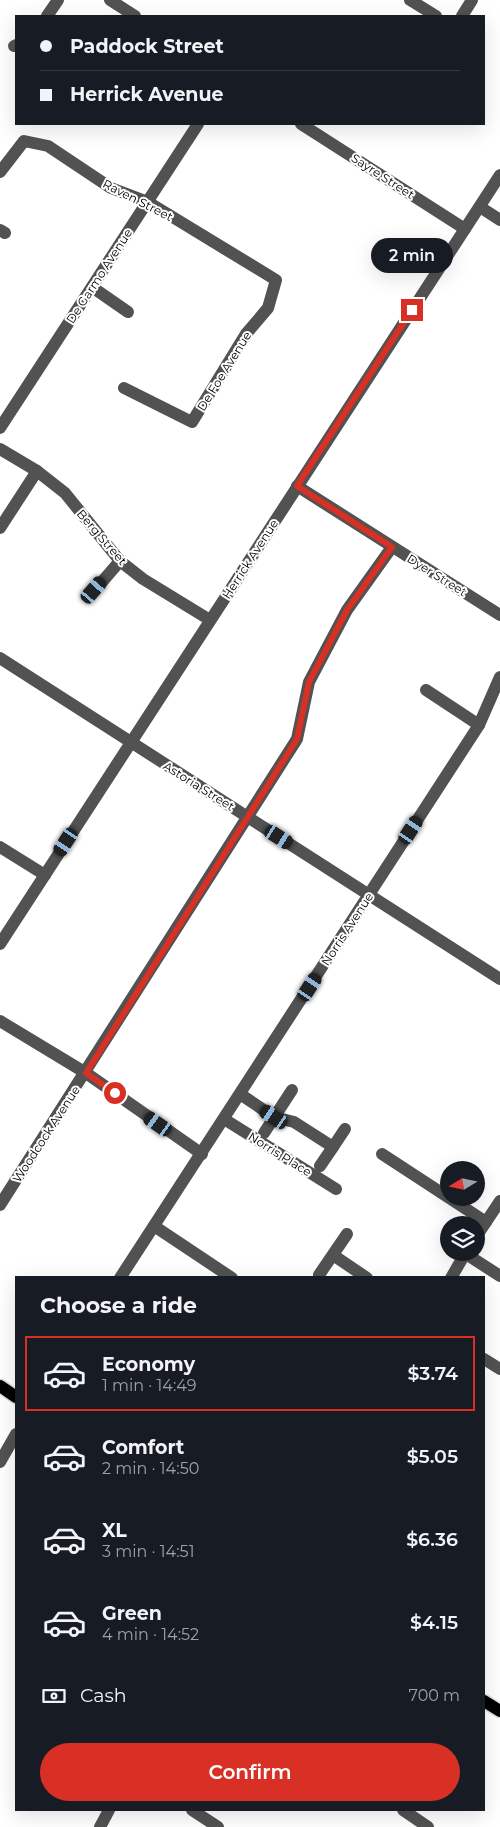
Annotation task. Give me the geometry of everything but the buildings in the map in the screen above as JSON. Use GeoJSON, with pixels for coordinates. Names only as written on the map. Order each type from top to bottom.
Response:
{"type":"FeatureCollection","features":[{"type":"Feature","properties":{"kind":"main road"},"geometry":{"type":"LineString","coordinates":[[0,1386],[15,1396]]}},
{"type":"Feature","properties":{"kind":"main road"},"geometry":{"type":"LineString","coordinates":[[485,1702],[500,1711]]}},
{"type":"Feature","properties":{"kind":"street"},"geometry":{"type":"LineString","coordinates":[[48,15],[58,0]]}},
{"type":"Feature","properties":{"kind":"street"},"geometry":{"type":"LineString","coordinates":[[110,0],[133,15]]}},
{"type":"Feature","properties":{"kind":"street"},"geometry":{"type":"LineString","coordinates":[[410,0],[434,15]]}},
{"type":"Feature","properties":{"kind":"street"},"geometry":{"type":"LineString","coordinates":[[463,15],[472,0]]}},
{"type":"Feature","properties":{"kind":"street","name":"De Garmo Avenue"},"geometry":{"type":"LineString","coordinates":[[0,428],[197,125]]}},
{"type":"Feature","properties":{"kind":"street","name":"Sayre Street"},"geometry":{"type":"LineString","coordinates":[[303,125],[465,229]]}},
{"type":"Feature","properties":{"kind":"street","name":"Raven Street"},"geometry":{"type":"LineString","coordinates":[[0,172],[24,141],[48,146],[111,188],[148,202],[276,280]]}},
{"type":"Feature","properties":{"kind":"street","name":"Herrick Avenue"},"geometry":{"type":"LineString","coordinates":[[0,944],[500,175]]}},
{"type":"Feature","properties":{"kind":"street"},"geometry":{"type":"LineString","coordinates":[[480,206],[500,220]]}},
{"type":"Feature","properties":{"kind":"street","name":"De Foe Avenue"},"geometry":{"type":"LineString","coordinates":[[124,388],[192,422],[246,334],[268,308],[276,280]]}},
{"type":"Feature","properties":{"kind":"street"},"geometry":{"type":"LineString","coordinates":[[92,287],[128,312]]}},
{"type":"Feature","properties":{"kind":"street","name":"Berg Street"},"geometry":{"type":"LineString","coordinates":[[0,449],[37,471],[65,494],[120,561],[143,579],[210,620]]}},
{"type":"Feature","properties":{"kind":"street"},"geometry":{"type":"LineString","coordinates":[[0,528],[37,471]]}},
{"type":"Feature","properties":{"kind":"street","name":"Dyer Street"},"geometry":{"type":"LineString","coordinates":[[297,486],[500,615]]}},
{"type":"Feature","properties":{"kind":"street","name":"Woodcock Avenue"},"geometry":{"type":"LineString","coordinates":[[0,1205],[249,818],[297,739],[309,682],[347,610],[392,547]]}},
{"type":"Feature","properties":{"kind":"street"},"geometry":{"type":"LineString","coordinates":[[94,590],[120,561]]}},
{"type":"Feature","properties":{"kind":"street","name":"Astoria Street"},"geometry":{"type":"LineString","coordinates":[[0,658],[500,979]]}},
{"type":"Feature","properties":{"kind":"street","name":"Norris Avenue"},"geometry":{"type":"LineString","coordinates":[[121,1276],[479,725],[500,677]]}},
{"type":"Feature","properties":{"kind":"street"},"geometry":{"type":"LineString","coordinates":[[426,690],[479,725]]}},
{"type":"Feature","properties":{"kind":"street"},"geometry":{"type":"LineString","coordinates":[[0,847],[45,875]]}},
{"type":"Feature","properties":{"kind":"street"},"geometry":{"type":"LineString","coordinates":[[0,1021],[86,1073],[202,1154]]}},
{"type":"Feature","properties":{"kind":"street"},"geometry":{"type":"LineString","coordinates":[[264,1133],[292,1090]]}},
{"type":"Feature","properties":{"kind":"street"},"geometry":{"type":"LineString","coordinates":[[240,1094],[274,1117],[294,1122],[333,1147]]}},
{"type":"Feature","properties":{"kind":"street","name":"Norris Place"},"geometry":{"type":"LineString","coordinates":[[224,1119],[336,1189]]}},
{"type":"Feature","properties":{"kind":"street"},"geometry":{"type":"LineString","coordinates":[[320,1166],[344,1129]]}},
{"type":"Feature","properties":{"kind":"street"},"geometry":{"type":"LineString","coordinates":[[382,1154],[486,1222],[500,1201]]}},
{"type":"Feature","properties":{"kind":"street"},"geometry":{"type":"LineString","coordinates":[[154,1226],[229,1276]]}},
{"type":"Feature","properties":{"kind":"street"},"geometry":{"type":"LineString","coordinates":[[319,1275],[347,1234]]}},
{"type":"Feature","properties":{"kind":"street"},"geometry":{"type":"LineString","coordinates":[[332,1255],[364,1276]]}},
{"type":"Feature","properties":{"kind":"street"},"geometry":{"type":"LineString","coordinates":[[452,1276],[461,1261]]}},
{"type":"Feature","properties":{"kind":"street"},"geometry":{"type":"LineString","coordinates":[[478,1261],[500,1276]]}},
{"type":"Feature","properties":{"kind":"street"},"geometry":{"type":"LineString","coordinates":[[485,1360],[500,1369]]}},
{"type":"Feature","properties":{"kind":"street"},"geometry":{"type":"LineString","coordinates":[[0,1462],[15,1436]]}},
{"type":"Feature","properties":{"kind":"street"},"geometry":{"type":"LineString","coordinates":[[100,1827],[108,1811]]}},
{"type":"Feature","properties":{"kind":"street"},"geometry":{"type":"LineString","coordinates":[[194,1811],[218,1827]]}},
{"type":"Feature","properties":{"kind":"street"},"geometry":{"type":"LineString","coordinates":[[404,1811],[428,1827]]}},
{"type":"Feature","properties":{"kind":"route"},"geometry":{"type":"LineString","coordinates":[[115,1093],[86,1073],[249,818],[297,739],[309,682],[347,610],[392,547],[297,486],[412,310]]}}]}
